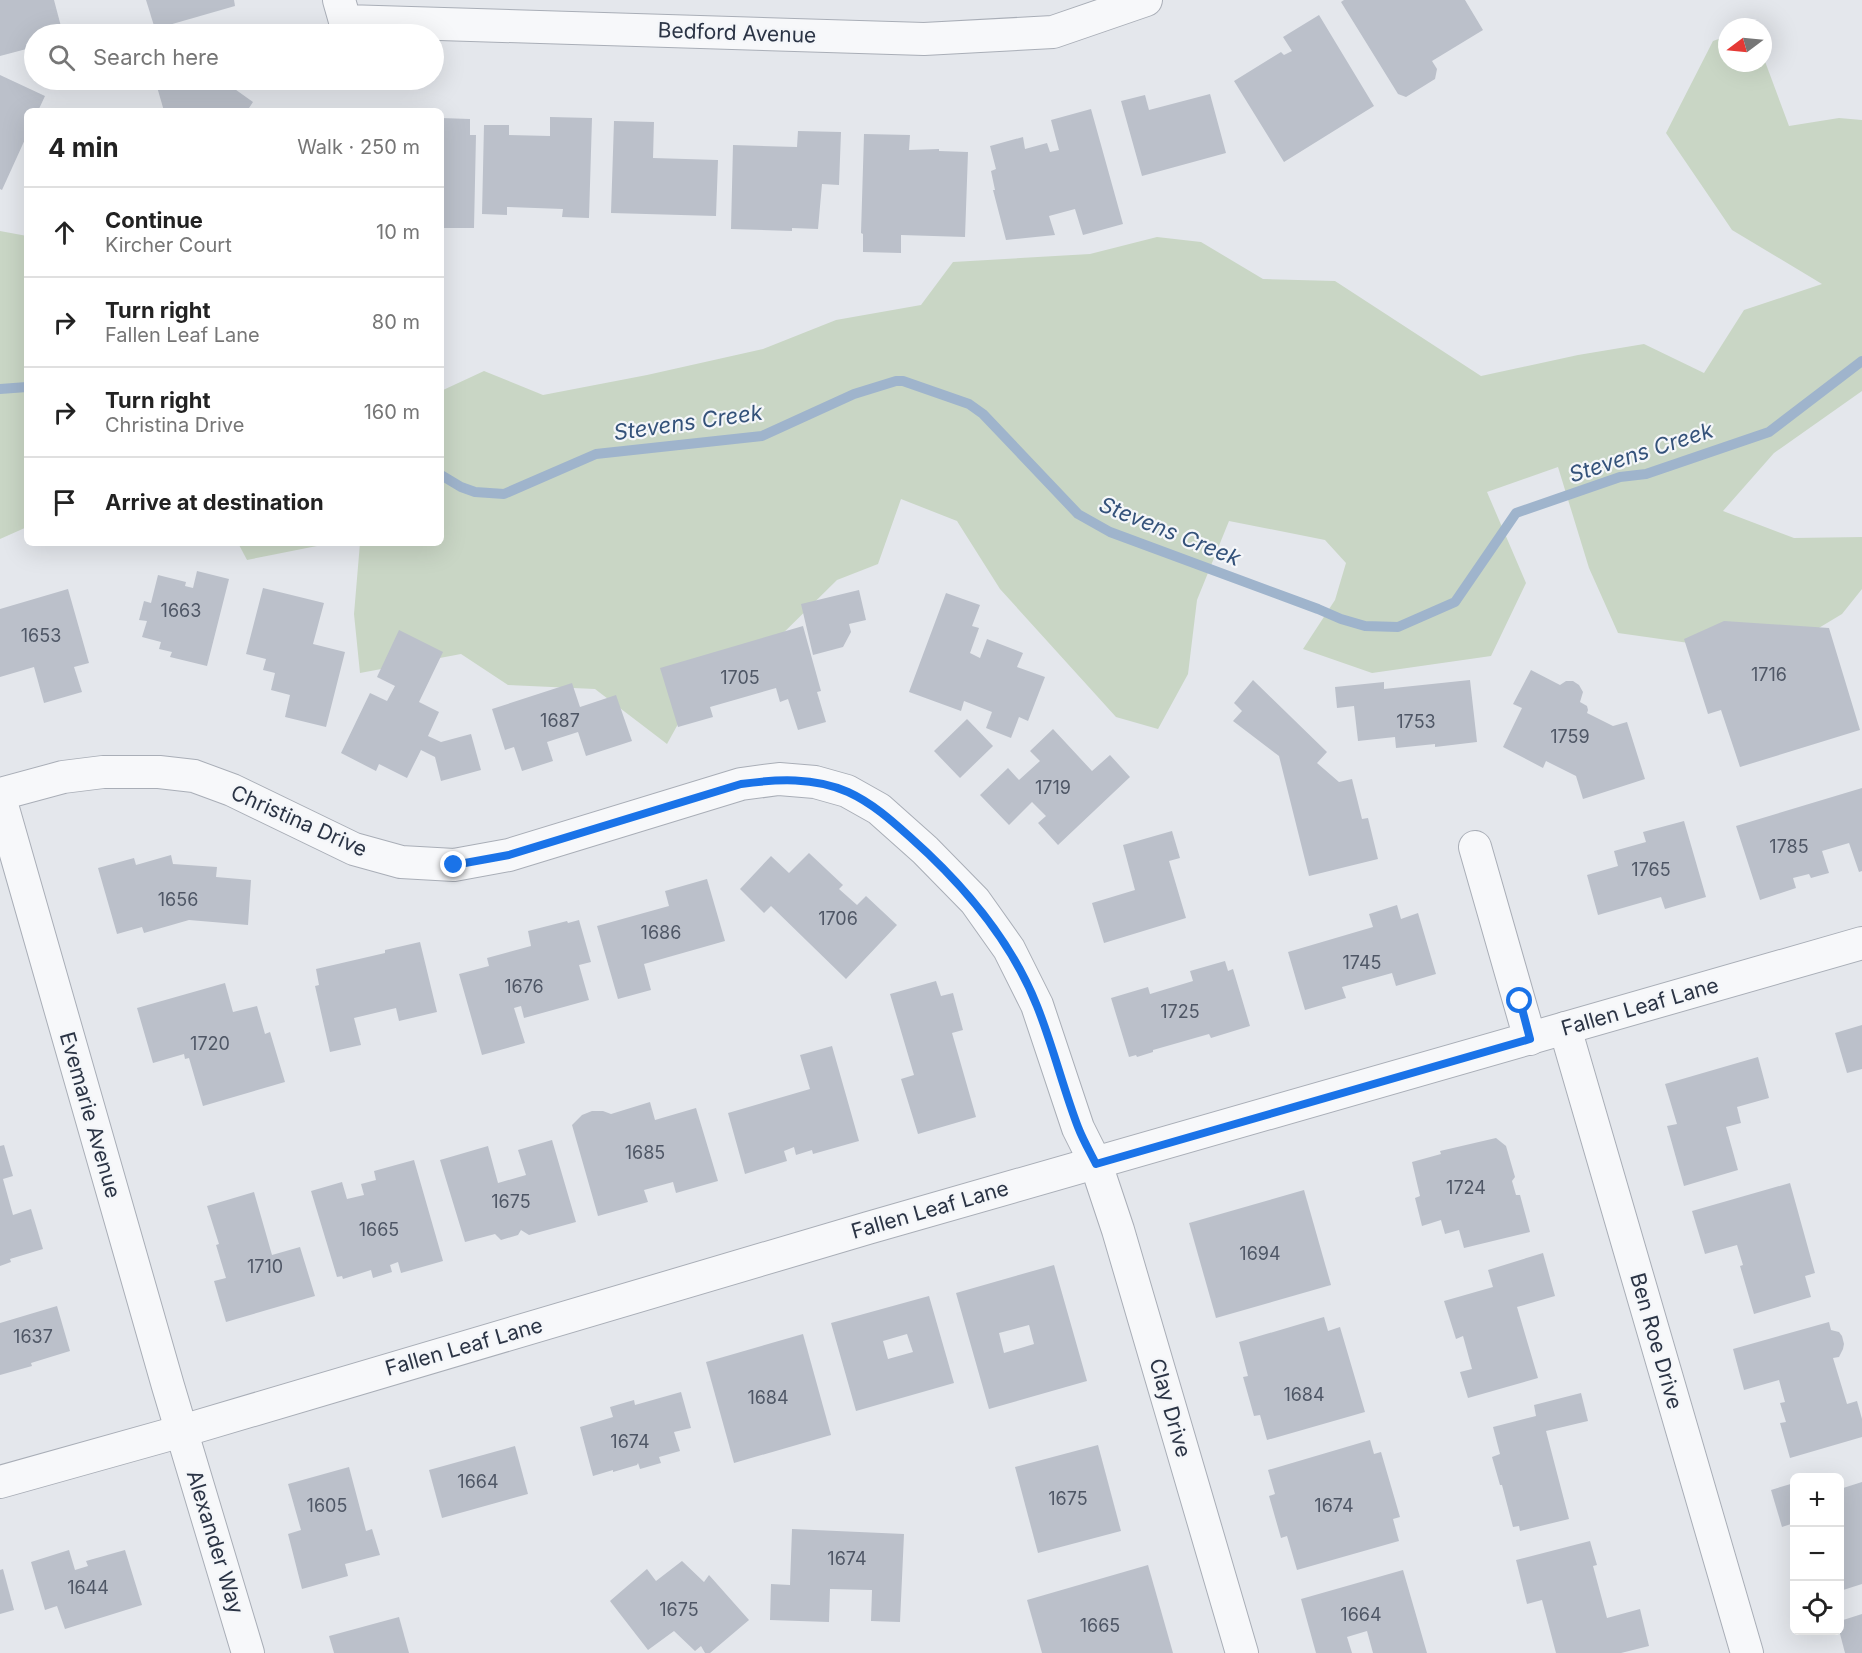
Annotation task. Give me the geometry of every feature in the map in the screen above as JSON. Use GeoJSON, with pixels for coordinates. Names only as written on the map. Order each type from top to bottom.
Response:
{"type":"FeatureCollection","features":[{"type":"Feature","properties":{"kind":"street","name":"Bedford Avenue"},"geometry":{"type":"LineString","coordinates":[[339,0],[345,21],[442,24]]}},
{"type":"Feature","properties":{"kind":"street","name":"Bedford Avenue"},"geometry":{"type":"LineString","coordinates":[[444,24],[924,39],[1053,32],[1146,0]]}},
{"type":"Feature","properties":{"kind":"street","name":"Christina Drive"},"geometry":{"type":"LineString","coordinates":[[0,796],[63,777],[103,772],[159,772],[194,776],[232,790],[354,849],[401,862],[454,865],[509,855],[741,784],[779,779],[815,782],[847,791],[879,809],[925,850],[975,901],[1009,950],[1037,1005],[1078,1128],[1096,1164]]}},
{"type":"Feature","properties":{"kind":"street","name":"Evemarie Avenue"},"geometry":{"type":"LineString","coordinates":[[0,796],[182,1431]]}},
{"type":"Feature","properties":{"kind":"street"},"geometry":{"type":"LineString","coordinates":[[1475,847],[1530,1039]]}},
{"type":"Feature","properties":{"kind":"street","name":"Fallen Leaf Lane"},"geometry":{"type":"LineString","coordinates":[[0,1482],[182,1431],[868,1228],[1862,943]]}},
{"type":"Feature","properties":{"kind":"street","name":"Ben Roe Drive"},"geometry":{"type":"LineString","coordinates":[[1565,1028],[1747,1653]]}},
{"type":"Feature","properties":{"kind":"street","name":"Clay Drive"},"geometry":{"type":"LineString","coordinates":[[1096,1164],[1118,1230],[1242,1653]]}},
{"type":"Feature","properties":{"kind":"street","name":"Alexander Way"},"geometry":{"type":"LineString","coordinates":[[182,1431],[248,1653]]}},
{"type":"Feature","properties":{"kind":"green space"},"geometry":{"type":"Polygon","coordinates":[[[1718,39],[1718,72],[1769,72],[1789,126],[1839,118],[1862,120],[1862,391],[1774,453],[1723,511],[1794,538],[1862,537],[1862,589],[1842,614],[1774,655],[1618,633],[1589,568],[1558,467],[1487,492],[1526,583],[1491,656],[1372,673],[1303,649],[1335,600],[1346,563],[1325,540],[1229,521],[1197,600],[1188,674],[1158,729],[1116,717],[1000,589],[957,521],[901,499],[878,564],[837,580],[764,652],[694,695],[667,744],[595,689],[508,685],[461,654],[360,673],[354,614],[360,546],[444,546],[444,390],[484,371],[543,395],[763,349],[836,320],[921,305],[953,262],[1090,254],[1157,237],[1201,242],[1263,279],[1335,281],[1481,376],[1578,355],[1644,344],[1704,373],[1744,310],[1822,284],[1732,230],[1666,133],[1713,41],[1718,39]]]}},
{"type":"Feature","properties":{"kind":"green space"},"geometry":{"type":"Polygon","coordinates":[[[0,231],[24,235],[24,528],[0,539],[0,231]]]}},
{"type":"Feature","properties":{"kind":"green space"},"geometry":{"type":"Polygon","coordinates":[[[240,546],[317,546],[247,560],[240,546]]]}},
{"type":"Feature","properties":{"kind":"building"},"geometry":{"type":"Polygon","coordinates":[[[0,0],[54,0],[60,24],[24,24],[24,50],[0,56],[0,0]]]}},
{"type":"Feature","properties":{"kind":"building"},"geometry":{"type":"Polygon","coordinates":[[[146,0],[234,0],[235,6],[172,24],[153,24],[146,0]]]}},
{"type":"Feature","properties":{"kind":"building"},"geometry":{"type":"Polygon","coordinates":[[[1344,0],[1465,0],[1483,30],[1432,61],[1437,69],[1435,79],[1406,97],[1398,94],[1341,2],[1344,0]]]}},
{"type":"Feature","properties":{"kind":"building"},"geometry":{"type":"Polygon","coordinates":[[[1319,15],[1374,106],[1284,162],[1234,81],[1281,52],[1284,55],[1292,51],[1283,37],[1319,15]]]}},
{"type":"Feature","properties":{"kind":"building"},"geometry":{"type":"Polygon","coordinates":[[[0,75],[24,86],[24,90],[32,90],[45,96],[39,108],[24,108],[24,142],[2,190],[0,189],[0,75]]]}},
{"type":"Feature","properties":{"kind":"building"},"geometry":{"type":"Polygon","coordinates":[[[158,90],[236,90],[253,102],[249,108],[163,108],[158,90]]]}},
{"type":"Feature","properties":{"kind":"building"},"geometry":{"type":"Polygon","coordinates":[[[1210,94],[1226,153],[1142,176],[1121,101],[1145,95],[1149,110],[1210,94]]]}},
{"type":"Feature","properties":{"kind":"building"},"geometry":{"type":"Polygon","coordinates":[[[1091,109],[1123,224],[1083,235],[1075,209],[1049,216],[1055,235],[1006,240],[993,190],[995,190],[991,171],[996,169],[990,146],[1023,137],[1025,149],[1047,143],[1050,152],[1059,150],[1051,120],[1091,109]]]}},
{"type":"Feature","properties":{"kind":"building"},"geometry":{"type":"Polygon","coordinates":[[[550,117],[592,118],[589,218],[562,217],[563,209],[507,207],[507,215],[482,214],[484,125],[509,125],[509,135],[550,136],[550,117]]]}},
{"type":"Feature","properties":{"kind":"building"},"geometry":{"type":"Polygon","coordinates":[[[444,118],[470,119],[470,135],[476,135],[474,228],[444,228],[444,118]]]}},
{"type":"Feature","properties":{"kind":"building"},"geometry":{"type":"Polygon","coordinates":[[[614,121],[654,122],[653,158],[718,160],[716,216],[611,213],[614,121]]]}},
{"type":"Feature","properties":{"kind":"building"},"geometry":{"type":"Polygon","coordinates":[[[798,131],[841,132],[839,185],[822,184],[818,229],[792,228],[792,231],[731,229],[733,145],[797,147],[798,131]]]}},
{"type":"Feature","properties":{"kind":"building"},"geometry":{"type":"Polygon","coordinates":[[[864,134],[910,135],[909,150],[939,149],[939,151],[968,152],[965,237],[901,235],[901,253],[863,252],[863,234],[861,233],[864,134]]]}},
{"type":"Feature","properties":{"kind":"building"},"geometry":{"type":"Polygon","coordinates":[[[197,571],[229,579],[207,666],[170,657],[172,652],[159,649],[161,642],[142,637],[147,621],[139,620],[144,601],[151,603],[158,575],[186,582],[185,586],[193,588],[197,571]]]}},
{"type":"Feature","properties":{"kind":"building"},"geometry":{"type":"Polygon","coordinates":[[[263,588],[324,603],[313,644],[345,652],[326,727],[285,717],[290,695],[271,690],[275,673],[263,670],[266,659],[246,654],[263,588]]]}},
{"type":"Feature","properties":{"kind":"building"},"geometry":{"type":"Polygon","coordinates":[[[68,589],[89,663],[74,667],[82,692],[44,703],[34,667],[0,677],[0,609],[68,589]]]}},
{"type":"Feature","properties":{"kind":"building"},"geometry":{"type":"Polygon","coordinates":[[[859,590],[866,620],[849,624],[851,632],[843,647],[813,655],[801,604],[859,590]]]}},
{"type":"Feature","properties":{"kind":"building"},"geometry":{"type":"Polygon","coordinates":[[[946,593],[980,605],[972,626],[979,628],[970,653],[980,658],[987,639],[1023,653],[1017,667],[1045,677],[1028,721],[1019,717],[1011,738],[986,728],[992,712],[964,701],[961,711],[909,692],[946,593]]]}},
{"type":"Feature","properties":{"kind":"building"},"geometry":{"type":"Polygon","coordinates":[[[1724,621],[1829,628],[1860,730],[1740,767],[1721,710],[1708,714],[1684,639],[1724,621]]]}},
{"type":"Feature","properties":{"kind":"building"},"geometry":{"type":"Polygon","coordinates":[[[803,626],[821,691],[817,692],[826,722],[798,730],[788,699],[780,702],[776,688],[710,707],[713,717],[678,727],[660,668],[803,626]]]}},
{"type":"Feature","properties":{"kind":"building"},"geometry":{"type":"Polygon","coordinates":[[[399,630],[443,652],[419,702],[439,712],[428,736],[441,742],[471,734],[481,770],[441,781],[435,757],[421,750],[407,778],[379,764],[376,771],[341,753],[370,693],[387,701],[395,686],[377,677],[399,630]]]}},
{"type":"Feature","properties":{"kind":"building"},"geometry":{"type":"Polygon","coordinates":[[[1531,670],[1560,685],[1566,681],[1573,681],[1579,685],[1583,692],[1580,702],[1587,706],[1587,713],[1613,726],[1627,722],[1645,779],[1583,799],[1576,776],[1546,761],[1543,768],[1503,747],[1522,708],[1513,704],[1531,670]]]}},
{"type":"Feature","properties":{"kind":"building"},"geometry":{"type":"Polygon","coordinates":[[[1253,680],[1327,752],[1317,763],[1339,782],[1352,779],[1362,819],[1368,818],[1378,859],[1309,876],[1279,756],[1233,721],[1242,711],[1234,703],[1253,680]]]}},
{"type":"Feature","properties":{"kind":"building"},"geometry":{"type":"Polygon","coordinates":[[[1470,680],[1477,742],[1435,747],[1435,744],[1396,748],[1395,737],[1358,741],[1354,706],[1337,708],[1335,687],[1384,682],[1384,689],[1470,680]]]}},
{"type":"Feature","properties":{"kind":"building"},"geometry":{"type":"Polygon","coordinates":[[[572,683],[580,707],[616,695],[632,741],[586,756],[578,732],[547,742],[553,761],[522,771],[514,747],[505,750],[492,709],[572,683]]]}},
{"type":"Feature","properties":{"kind":"building"},"geometry":{"type":"Polygon","coordinates":[[[967,719],[993,746],[960,778],[934,751],[967,719]]]}},
{"type":"Feature","properties":{"kind":"building"},"geometry":{"type":"Polygon","coordinates":[[[1053,729],[1092,771],[1110,755],[1130,777],[1058,845],[1038,823],[1046,816],[1032,802],[1009,825],[980,795],[1008,768],[1019,780],[1040,761],[1030,751],[1053,729]]]}},
{"type":"Feature","properties":{"kind":"building"},"geometry":{"type":"Polygon","coordinates":[[[1862,788],[1862,871],[1859,872],[1849,843],[1822,851],[1829,873],[1811,878],[1809,874],[1793,878],[1796,888],[1760,900],[1736,826],[1862,788]]]}},
{"type":"Feature","properties":{"kind":"building"},"geometry":{"type":"Polygon","coordinates":[[[1684,821],[1706,897],[1665,909],[1661,897],[1598,915],[1587,875],[1618,866],[1614,851],[1646,842],[1643,832],[1684,821]]]}},
{"type":"Feature","properties":{"kind":"building"},"geometry":{"type":"Polygon","coordinates":[[[1172,831],[1180,858],[1169,861],[1186,918],[1104,943],[1092,903],[1135,890],[1123,845],[1172,831]]]}},
{"type":"Feature","properties":{"kind":"building"},"geometry":{"type":"Polygon","coordinates":[[[809,853],[843,885],[839,889],[857,905],[866,896],[897,925],[846,979],[771,906],[764,913],[740,889],[771,856],[789,873],[809,853]]]}},
{"type":"Feature","properties":{"kind":"building"},"geometry":{"type":"Polygon","coordinates":[[[171,855],[173,864],[217,867],[216,877],[251,880],[248,925],[189,920],[144,933],[142,927],[117,934],[98,868],[134,858],[136,865],[171,855]]]}},
{"type":"Feature","properties":{"kind":"building"},"geometry":{"type":"Polygon","coordinates":[[[707,879],[725,941],[644,964],[651,990],[618,999],[597,926],[669,906],[665,891],[707,879]]]}},
{"type":"Feature","properties":{"kind":"building"},"geometry":{"type":"Polygon","coordinates":[[[1397,905],[1401,919],[1418,913],[1436,974],[1396,986],[1392,973],[1342,987],[1346,998],[1305,1010],[1288,952],[1373,927],[1369,914],[1397,905]]]}},
{"type":"Feature","properties":{"kind":"building"},"geometry":{"type":"Polygon","coordinates":[[[579,920],[591,962],[579,965],[589,1000],[524,1018],[521,1006],[514,1008],[525,1043],[482,1055],[459,974],[489,966],[487,958],[531,946],[528,931],[579,920]]]}},
{"type":"Feature","properties":{"kind":"building"},"geometry":{"type":"Polygon","coordinates":[[[420,942],[437,1012],[399,1021],[396,1008],[354,1018],[361,1045],[330,1052],[315,986],[319,985],[316,969],[385,953],[385,950],[420,942]]]}},
{"type":"Feature","properties":{"kind":"building"},"geometry":{"type":"Polygon","coordinates":[[[1225,961],[1228,971],[1233,969],[1250,1026],[1211,1038],[1209,1034],[1137,1057],[1136,1055],[1129,1057],[1111,998],[1148,987],[1150,994],[1193,981],[1190,971],[1225,961]]]}},
{"type":"Feature","properties":{"kind":"building"},"geometry":{"type":"Polygon","coordinates":[[[936,981],[941,996],[953,993],[963,1030],[952,1033],[976,1117],[918,1134],[901,1079],[914,1075],[890,994],[936,981]]]}},
{"type":"Feature","properties":{"kind":"building"},"geometry":{"type":"Polygon","coordinates":[[[225,983],[233,1012],[257,1006],[265,1034],[270,1032],[285,1082],[203,1106],[189,1058],[185,1059],[184,1054],[153,1063],[137,1008],[225,983]]]}},
{"type":"Feature","properties":{"kind":"building"},"geometry":{"type":"Polygon","coordinates":[[[1862,1025],[1862,1069],[1847,1073],[1835,1033],[1862,1025]]]}},
{"type":"Feature","properties":{"kind":"building"},"geometry":{"type":"Polygon","coordinates":[[[832,1046],[859,1141],[813,1154],[812,1150],[796,1155],[794,1147],[784,1151],[787,1161],[745,1174],[728,1113],[810,1089],[800,1055],[832,1046]]]}},
{"type":"Feature","properties":{"kind":"building"},"geometry":{"type":"Polygon","coordinates":[[[1758,1057],[1769,1098],[1737,1107],[1741,1123],[1726,1127],[1738,1170],[1684,1186],[1667,1126],[1677,1124],[1665,1084],[1758,1057]]]}},
{"type":"Feature","properties":{"kind":"building"},"geometry":{"type":"Polygon","coordinates":[[[650,1102],[655,1120],[696,1108],[718,1181],[676,1193],[673,1182],[644,1190],[648,1202],[598,1216],[572,1125],[582,1115],[592,1111],[611,1114],[650,1102]]]}},
{"type":"Feature","properties":{"kind":"building"},"geometry":{"type":"Polygon","coordinates":[[[1496,1138],[1506,1146],[1515,1177],[1512,1181],[1516,1195],[1520,1195],[1530,1232],[1464,1248],[1459,1230],[1445,1234],[1441,1220],[1422,1226],[1415,1198],[1420,1196],[1412,1162],[1441,1154],[1440,1151],[1496,1138]]]}},
{"type":"Feature","properties":{"kind":"building"},"geometry":{"type":"Polygon","coordinates":[[[552,1140],[576,1222],[529,1235],[521,1230],[518,1235],[501,1240],[495,1234],[465,1242],[440,1160],[488,1146],[498,1183],[526,1175],[518,1150],[552,1140]]]}},
{"type":"Feature","properties":{"kind":"building"},"geometry":{"type":"Polygon","coordinates":[[[4,1145],[13,1176],[3,1179],[13,1215],[31,1209],[43,1249],[10,1259],[11,1262],[0,1266],[0,1146],[4,1145]]]}},
{"type":"Feature","properties":{"kind":"building"},"geometry":{"type":"Polygon","coordinates":[[[414,1160],[443,1261],[401,1273],[398,1262],[390,1265],[392,1272],[373,1278],[371,1270],[343,1279],[342,1276],[337,1277],[311,1191],[342,1182],[347,1199],[364,1195],[361,1184],[376,1180],[374,1171],[414,1160]]]}},
{"type":"Feature","properties":{"kind":"building"},"geometry":{"type":"Polygon","coordinates":[[[1790,1183],[1815,1273],[1805,1276],[1811,1297],[1754,1314],[1740,1266],[1743,1265],[1737,1245],[1705,1254],[1692,1211],[1790,1183]]]}},
{"type":"Feature","properties":{"kind":"building"},"geometry":{"type":"Polygon","coordinates":[[[1304,1190],[1331,1285],[1216,1318],[1189,1223],[1304,1190]]]}},
{"type":"Feature","properties":{"kind":"building"},"geometry":{"type":"Polygon","coordinates":[[[254,1192],[272,1255],[300,1247],[315,1296],[226,1322],[214,1281],[226,1278],[216,1245],[219,1244],[207,1206],[254,1192]]]}},
{"type":"Feature","properties":{"kind":"building"},"geometry":{"type":"Polygon","coordinates":[[[1543,1253],[1555,1296],[1517,1307],[1538,1378],[1468,1398],[1460,1372],[1472,1369],[1463,1336],[1456,1339],[1444,1301],[1493,1287],[1488,1270],[1543,1253]]]}},
{"type":"Feature","properties":{"kind":"building"},"geometry":{"type":"Polygon","coordinates":[[[1054,1265],[1087,1381],[989,1409],[956,1293],[1054,1265]],[[1029,1325],[999,1333],[1004,1353],[1034,1344],[1029,1325]]]}},
{"type":"Feature","properties":{"kind":"building"},"geometry":{"type":"Polygon","coordinates":[[[929,1296],[954,1383],[856,1411],[831,1323],[929,1296]],[[907,1334],[883,1341],[888,1359],[913,1352],[907,1334]]]}},
{"type":"Feature","properties":{"kind":"building"},"geometry":{"type":"Polygon","coordinates":[[[57,1306],[70,1351],[31,1363],[32,1366],[0,1375],[0,1323],[57,1306]]]}},
{"type":"Feature","properties":{"kind":"building"},"geometry":{"type":"Polygon","coordinates":[[[1324,1317],[1328,1331],[1340,1327],[1365,1412],[1267,1440],[1260,1415],[1254,1416],[1243,1377],[1248,1376],[1239,1342],[1324,1317]]]}},
{"type":"Feature","properties":{"kind":"building"},"geometry":{"type":"Polygon","coordinates":[[[1829,1322],[1831,1330],[1839,1332],[1842,1336],[1843,1349],[1839,1357],[1833,1358],[1847,1404],[1857,1401],[1862,1419],[1862,1437],[1790,1458],[1780,1423],[1786,1422],[1780,1403],[1785,1402],[1779,1380],[1744,1390],[1733,1349],[1829,1322]]]}},
{"type":"Feature","properties":{"kind":"building"},"geometry":{"type":"Polygon","coordinates":[[[803,1334],[831,1435],[734,1463],[706,1362],[803,1334]]]}},
{"type":"Feature","properties":{"kind":"building"},"geometry":{"type":"Polygon","coordinates":[[[681,1392],[691,1428],[674,1432],[680,1451],[659,1457],[661,1463],[640,1469],[638,1463],[593,1476],[580,1427],[613,1417],[610,1407],[634,1400],[635,1405],[681,1392]]]}},
{"type":"Feature","properties":{"kind":"building"},"geometry":{"type":"Polygon","coordinates":[[[1581,1393],[1588,1421],[1546,1431],[1569,1519],[1520,1531],[1519,1526],[1513,1527],[1492,1457],[1500,1454],[1493,1427],[1536,1416],[1534,1405],[1581,1393]]]}},
{"type":"Feature","properties":{"kind":"building"},"geometry":{"type":"Polygon","coordinates":[[[1370,1440],[1374,1454],[1381,1452],[1400,1517],[1393,1519],[1399,1541],[1297,1570],[1287,1536],[1281,1538],[1269,1496],[1275,1494],[1268,1470],[1370,1440]]]}},
{"type":"Feature","properties":{"kind":"building"},"geometry":{"type":"Polygon","coordinates":[[[1098,1445],[1121,1531],[1038,1553],[1015,1467],[1098,1445]]]}},
{"type":"Feature","properties":{"kind":"building"},"geometry":{"type":"Polygon","coordinates":[[[515,1446],[528,1494],[442,1518],[429,1470],[515,1446]]]}},
{"type":"Feature","properties":{"kind":"building"},"geometry":{"type":"Polygon","coordinates":[[[349,1467],[366,1531],[372,1529],[380,1555],[345,1564],[348,1576],[302,1589],[288,1534],[301,1530],[288,1484],[349,1467]]]}},
{"type":"Feature","properties":{"kind":"building"},"geometry":{"type":"Polygon","coordinates":[[[1862,1482],[1862,1584],[1844,1590],[1844,1527],[1844,1488],[1862,1482]]]}},
{"type":"Feature","properties":{"kind":"building"},"geometry":{"type":"Polygon","coordinates":[[[1790,1484],[1790,1524],[1782,1527],[1771,1490],[1790,1484]]]}},
{"type":"Feature","properties":{"kind":"building"},"geometry":{"type":"Polygon","coordinates":[[[792,1529],[904,1534],[900,1622],[871,1621],[872,1590],[830,1589],[829,1622],[770,1620],[771,1584],[790,1585],[792,1529]]]}},
{"type":"Feature","properties":{"kind":"building"},"geometry":{"type":"Polygon","coordinates":[[[1590,1541],[1597,1565],[1593,1566],[1607,1618],[1640,1609],[1649,1646],[1621,1653],[1556,1653],[1542,1600],[1527,1604],[1516,1560],[1590,1541]]]}},
{"type":"Feature","properties":{"kind":"building"},"geometry":{"type":"Polygon","coordinates":[[[69,1550],[75,1570],[88,1566],[86,1561],[125,1550],[142,1605],[65,1629],[57,1606],[45,1610],[31,1562],[69,1550]]]}},
{"type":"Feature","properties":{"kind":"building"},"geometry":{"type":"Polygon","coordinates":[[[682,1561],[704,1582],[709,1575],[749,1620],[710,1653],[705,1653],[701,1646],[695,1651],[674,1631],[648,1650],[610,1601],[647,1569],[656,1581],[682,1561]]]}},
{"type":"Feature","properties":{"kind":"building"},"geometry":{"type":"Polygon","coordinates":[[[1148,1565],[1173,1653],[1042,1653],[1027,1600],[1148,1565]]]}},
{"type":"Feature","properties":{"kind":"building"},"geometry":{"type":"Polygon","coordinates":[[[3,1569],[14,1610],[0,1614],[0,1570],[3,1569]]]}},
{"type":"Feature","properties":{"kind":"building"},"geometry":{"type":"Polygon","coordinates":[[[1403,1570],[1427,1653],[1373,1653],[1367,1631],[1347,1637],[1352,1653],[1316,1653],[1301,1599],[1403,1570]]]}},
{"type":"Feature","properties":{"kind":"building"},"geometry":{"type":"Polygon","coordinates":[[[1862,1614],[1862,1653],[1845,1653],[1840,1635],[1844,1635],[1844,1620],[1862,1614]]]}},
{"type":"Feature","properties":{"kind":"building"},"geometry":{"type":"Polygon","coordinates":[[[399,1617],[409,1653],[334,1653],[329,1636],[399,1617]]]}},
{"type":"Feature","properties":{"kind":"waterway","name":"Stevens Creek"},"geometry":{"type":"LineString","coordinates":[[444,477],[475,492],[504,494],[596,454],[762,436],[854,394],[903,381],[969,404],[983,414],[1078,514],[1110,532],[1341,619],[1365,626],[1398,627],[1455,602],[1516,513],[1620,477],[1646,474],[1769,432],[1862,361]]}},
{"type":"Feature","properties":{"kind":"waterway","name":"Stevens Creek"},"geometry":{"type":"LineString","coordinates":[[0,389],[24,387]]}},
{"type":"Feature","properties":{"kind":"route"},"geometry":{"type":"LineString","coordinates":[[454,865],[509,855],[741,784],[779,779],[815,782],[847,791],[879,809],[925,850],[975,901],[1009,950],[1037,1005],[1078,1128],[1096,1164],[1530,1039],[1520,1001]]}}]}
